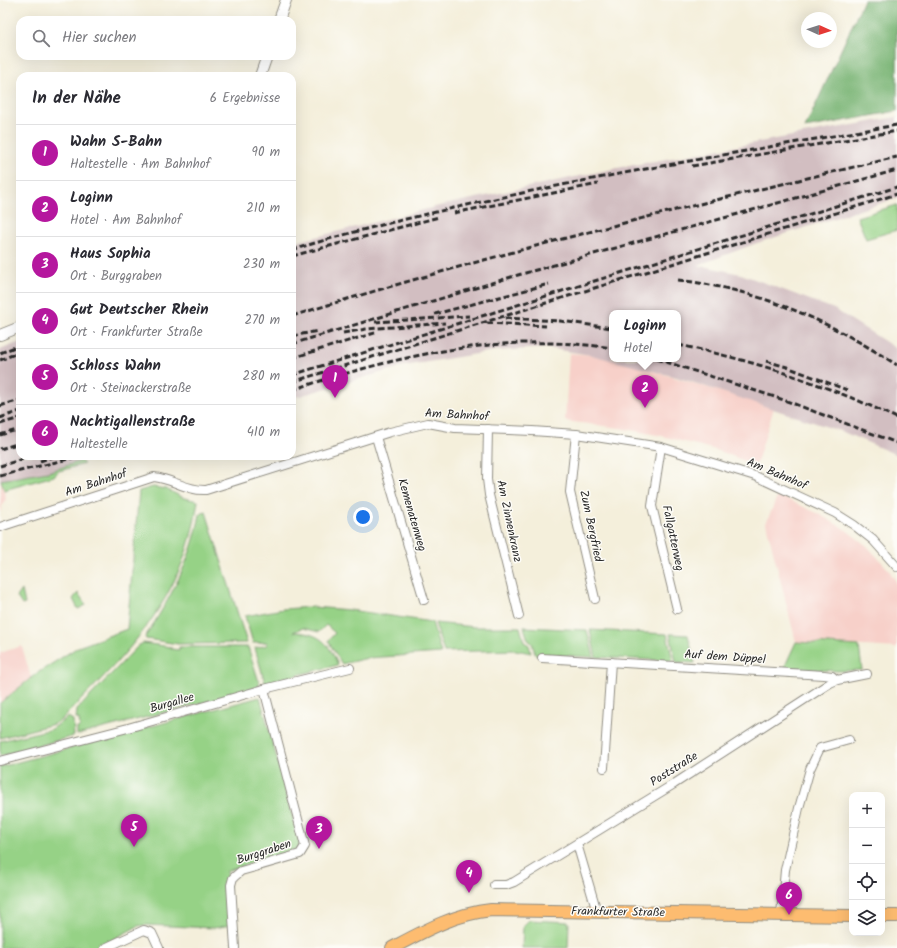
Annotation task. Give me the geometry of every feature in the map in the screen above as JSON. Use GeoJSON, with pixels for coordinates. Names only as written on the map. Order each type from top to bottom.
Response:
{"type":"FeatureCollection","features":[{"type":"Feature","properties":{"kind":"main road","name":"Frankfurter Straße"},"geometry":{"type":"LineString","coordinates":[[392,948],[438,924],[475,912],[506,910],[849,916]]}},
{"type":"Feature","properties":{"kind":"main road"},"geometry":{"type":"LineString","coordinates":[[885,916],[897,916]]}},
{"type":"Feature","properties":{"kind":"street"},"geometry":{"type":"LineString","coordinates":[[280,16],[286,0]]}},
{"type":"Feature","properties":{"kind":"street"},"geometry":{"type":"LineString","coordinates":[[261,72],[266,60]]}},
{"type":"Feature","properties":{"kind":"street"},"geometry":{"type":"LineString","coordinates":[[0,335],[16,329]]}},
{"type":"Feature","properties":{"kind":"street","name":"Am Bahnhof"},"geometry":{"type":"LineString","coordinates":[[0,527],[154,477],[164,478],[190,489],[206,490],[376,437],[428,423],[455,428],[488,428],[576,434],[661,447],[755,476],[835,513],[874,540],[897,567]]}},
{"type":"Feature","properties":{"kind":"street","name":"Am Zinnenkranz"},"geometry":{"type":"LineString","coordinates":[[488,428],[487,479],[489,495],[519,616]]}},
{"type":"Feature","properties":{"kind":"street","name":"Zum Bergfried"},"geometry":{"type":"LineString","coordinates":[[576,434],[570,492],[595,598]]}},
{"type":"Feature","properties":{"kind":"street","name":"Kemenatenweg"},"geometry":{"type":"LineString","coordinates":[[376,437],[424,600]]}},
{"type":"Feature","properties":{"kind":"street","name":"Fallgatterweg"},"geometry":{"type":"LineString","coordinates":[[661,447],[652,506],[676,609]]}},
{"type":"Feature","properties":{"kind":"street","name":"Auf dem Düppel"},"geometry":{"type":"LineString","coordinates":[[542,658],[824,675],[832,676],[837,680]]}},
{"type":"Feature","properties":{"kind":"street"},"geometry":{"type":"LineString","coordinates":[[604,768],[611,662]]}},
{"type":"Feature","properties":{"kind":"street","name":"Burgallee"},"geometry":{"type":"LineString","coordinates":[[0,761],[128,728],[264,689],[350,668]]}},
{"type":"Feature","properties":{"kind":"street","name":"Poststraße"},"geometry":{"type":"LineString","coordinates":[[494,885],[506,885],[514,882],[837,680],[867,674]]}},
{"type":"Feature","properties":{"kind":"street","name":"Burggraben"},"geometry":{"type":"LineString","coordinates":[[235,948],[231,885],[233,878],[241,871],[300,854],[305,846],[264,689]]}},
{"type":"Feature","properties":{"kind":"street"},"geometry":{"type":"LineString","coordinates":[[781,915],[785,870],[810,770],[820,748],[849,740]]}},
{"type":"Feature","properties":{"kind":"street"},"geometry":{"type":"LineString","coordinates":[[577,844],[597,912]]}},
{"type":"Feature","properties":{"kind":"street"},"geometry":{"type":"LineString","coordinates":[[105,948],[144,930],[152,934],[159,948]]}},
{"type":"Feature","properties":{"kind":"shaded area"},"geometry":{"type":"Polygon","coordinates":[[[897,117],[897,198],[757,243],[698,265],[741,274],[834,309],[897,349],[897,455],[843,432],[676,377],[618,362],[681,362],[681,310],[609,310],[609,360],[591,355],[547,348],[494,351],[404,366],[296,397],[296,242],[439,206],[617,168],[897,117]]]}},
{"type":"Feature","properties":{"kind":"shaded area"},"geometry":{"type":"Polygon","coordinates":[[[16,344],[16,460],[81,461],[48,472],[0,481],[0,350],[16,344]]]}},
{"type":"Feature","properties":{"kind":"shaded area"},"geometry":{"type":"Polygon","coordinates":[[[569,353],[591,355],[609,359],[609,362],[630,364],[774,408],[756,465],[716,450],[662,436],[620,428],[565,421],[569,353]]]}},
{"type":"Feature","properties":{"kind":"shaded area"},"geometry":{"type":"Polygon","coordinates":[[[1,480],[6,499],[0,513],[1,480]]]}},
{"type":"Feature","properties":{"kind":"shaded area"},"geometry":{"type":"Polygon","coordinates":[[[778,495],[817,513],[846,530],[867,546],[888,569],[897,583],[897,648],[796,642],[766,523],[778,495]]]}},
{"type":"Feature","properties":{"kind":"shaded area"},"geometry":{"type":"Polygon","coordinates":[[[22,646],[31,678],[0,703],[0,653],[22,646]]]}},
{"type":"Feature","properties":{"kind":"green space"},"geometry":{"type":"Polygon","coordinates":[[[864,0],[897,0],[897,111],[805,128],[864,0]]]}},
{"type":"Feature","properties":{"kind":"green space"},"geometry":{"type":"Polygon","coordinates":[[[897,205],[897,230],[866,239],[857,217],[897,205]]]}},
{"type":"Feature","properties":{"kind":"green space"},"geometry":{"type":"Polygon","coordinates":[[[81,461],[84,464],[59,471],[54,476],[4,490],[1,480],[48,472],[81,461]]]}},
{"type":"Feature","properties":{"kind":"green space"},"geometry":{"type":"Polygon","coordinates":[[[153,487],[166,489],[184,498],[198,501],[191,536],[180,568],[166,596],[130,647],[109,671],[61,720],[54,724],[0,738],[0,703],[36,674],[78,647],[127,629],[139,491],[153,487]]]}},
{"type":"Feature","properties":{"kind":"green space"},"geometry":{"type":"Polygon","coordinates":[[[206,512],[247,643],[178,644],[146,639],[145,637],[163,608],[186,563],[192,547],[200,514],[206,512]]]}},
{"type":"Feature","properties":{"kind":"green space"},"geometry":{"type":"Polygon","coordinates":[[[22,590],[25,604],[22,605],[17,597],[22,590]]]}},
{"type":"Feature","properties":{"kind":"green space"},"geometry":{"type":"Polygon","coordinates":[[[78,593],[86,605],[78,609],[73,599],[78,593]]]}},
{"type":"Feature","properties":{"kind":"green space"},"geometry":{"type":"Polygon","coordinates":[[[312,607],[350,610],[432,622],[441,653],[368,658],[342,664],[328,641],[335,633],[326,625],[319,632],[303,628],[293,632],[310,634],[322,640],[330,650],[338,665],[265,683],[255,648],[267,645],[267,642],[253,643],[245,616],[283,609],[312,607]]]}},
{"type":"Feature","properties":{"kind":"green space"},"geometry":{"type":"Polygon","coordinates":[[[435,623],[475,627],[520,627],[524,642],[529,645],[531,653],[516,650],[444,652],[435,623]]]}},
{"type":"Feature","properties":{"kind":"green space"},"geometry":{"type":"Polygon","coordinates":[[[524,627],[587,630],[594,657],[535,654],[532,643],[528,640],[524,627]]]}},
{"type":"Feature","properties":{"kind":"green space"},"geometry":{"type":"Polygon","coordinates":[[[590,630],[667,634],[673,661],[596,657],[590,630]]]}},
{"type":"Feature","properties":{"kind":"green space"},"geometry":{"type":"Polygon","coordinates":[[[670,634],[688,635],[695,663],[676,662],[670,634]]]}},
{"type":"Feature","properties":{"kind":"green space"},"geometry":{"type":"Polygon","coordinates":[[[796,642],[859,646],[862,670],[838,671],[784,668],[796,642]]]}},
{"type":"Feature","properties":{"kind":"green space"},"geometry":{"type":"Polygon","coordinates":[[[143,643],[171,647],[171,649],[179,650],[179,647],[248,647],[260,685],[252,690],[77,735],[77,728],[80,727],[79,719],[76,719],[77,710],[138,646],[143,643]]]}},
{"type":"Feature","properties":{"kind":"green space"},"geometry":{"type":"Polygon","coordinates":[[[260,697],[300,843],[297,849],[227,871],[231,925],[214,928],[138,926],[97,948],[0,948],[0,767],[260,697]]]}},
{"type":"Feature","properties":{"kind":"green space"},"geometry":{"type":"Polygon","coordinates":[[[68,717],[73,720],[74,736],[0,756],[0,741],[52,729],[68,717]]]}},
{"type":"Feature","properties":{"kind":"green space"},"geometry":{"type":"Polygon","coordinates":[[[529,920],[569,922],[568,948],[522,948],[523,926],[529,920]]]}},
{"type":"Feature","properties":{"kind":"railway"},"geometry":{"type":"LineString","coordinates":[[296,249],[438,211],[527,192],[666,165],[897,125]]}},
{"type":"Feature","properties":{"kind":"railway"},"geometry":{"type":"LineString","coordinates":[[692,166],[897,131]]}},
{"type":"Feature","properties":{"kind":"railway"},"geometry":{"type":"LineString","coordinates":[[296,315],[367,293],[593,231],[897,157]]}},
{"type":"Feature","properties":{"kind":"railway"},"geometry":{"type":"LineString","coordinates":[[296,343],[518,275],[897,170]]}},
{"type":"Feature","properties":{"kind":"railway"},"geometry":{"type":"LineString","coordinates":[[454,213],[598,184]]}},
{"type":"Feature","properties":{"kind":"railway"},"geometry":{"type":"LineString","coordinates":[[296,374],[897,187]]}},
{"type":"Feature","properties":{"kind":"railway"},"geometry":{"type":"LineString","coordinates":[[296,381],[897,194]]}},
{"type":"Feature","properties":{"kind":"railway"},"geometry":{"type":"LineString","coordinates":[[296,255],[439,217]]}},
{"type":"Feature","properties":{"kind":"railway"},"geometry":{"type":"LineString","coordinates":[[678,280],[737,291],[792,309],[845,334],[897,365]]}},
{"type":"Feature","properties":{"kind":"railway"},"geometry":{"type":"LineString","coordinates":[[435,314],[549,284]]}},
{"type":"Feature","properties":{"kind":"railway"},"geometry":{"type":"LineString","coordinates":[[375,322],[469,316]]}},
{"type":"Feature","properties":{"kind":"railway"},"geometry":{"type":"LineString","coordinates":[[505,318],[560,321],[609,328]]}},
{"type":"Feature","properties":{"kind":"railway"},"geometry":{"type":"LineString","coordinates":[[343,333],[366,329],[445,323]]}},
{"type":"Feature","properties":{"kind":"railway"},"geometry":{"type":"LineString","coordinates":[[487,323],[546,326]]}},
{"type":"Feature","properties":{"kind":"railway"},"geometry":{"type":"LineString","coordinates":[[296,335],[318,331]]}},
{"type":"Feature","properties":{"kind":"railway"},"geometry":{"type":"LineString","coordinates":[[296,357],[378,332]]}},
{"type":"Feature","properties":{"kind":"railway"},"geometry":{"type":"LineString","coordinates":[[296,389],[372,366],[450,350],[489,345],[529,343],[570,344],[609,348]]}},
{"type":"Feature","properties":{"kind":"railway"},"geometry":{"type":"LineString","coordinates":[[681,346],[734,358],[817,384],[897,418]]}},
{"type":"Feature","properties":{"kind":"railway"},"geometry":{"type":"LineString","coordinates":[[0,353],[16,347]]}},
{"type":"Feature","properties":{"kind":"railway"},"geometry":{"type":"LineString","coordinates":[[0,360],[16,354]]}},
{"type":"Feature","properties":{"kind":"railway"},"geometry":{"type":"LineString","coordinates":[[766,361],[787,367],[847,390]]}},
{"type":"Feature","properties":{"kind":"railway"},"geometry":{"type":"LineString","coordinates":[[666,362],[784,400],[897,443]]}},
{"type":"Feature","properties":{"kind":"railway"},"geometry":{"type":"LineString","coordinates":[[0,406],[16,401]]}},
{"type":"Feature","properties":{"kind":"railway"},"geometry":{"type":"LineString","coordinates":[[0,418],[16,412]]}},
{"type":"Feature","properties":{"kind":"railway"},"geometry":{"type":"LineString","coordinates":[[0,424],[16,419]]}},
{"type":"Feature","properties":{"kind":"railway"},"geometry":{"type":"LineString","coordinates":[[0,435],[16,430]]}},
{"type":"Feature","properties":{"kind":"railway"},"geometry":{"type":"LineString","coordinates":[[0,449],[16,444]]}},
{"type":"Feature","properties":{"kind":"railway"},"geometry":{"type":"LineString","coordinates":[[0,466],[20,460]]}},
{"type":"Feature","properties":{"kind":"railway"},"geometry":{"type":"LineString","coordinates":[[0,476],[64,460]]}},
{"type":"Feature","properties":{"kind":"place","name":"Wahn S-Bahn"},"geometry":{"type":"Point","coordinates":[335,398]}},
{"type":"Feature","properties":{"kind":"place","name":"Loginn"},"geometry":{"type":"Point","coordinates":[645,408]}},
{"type":"Feature","properties":{"kind":"place","name":"Schloss Wahn"},"geometry":{"type":"Point","coordinates":[134,847]}},
{"type":"Feature","properties":{"kind":"place","name":"Haus Sophia"},"geometry":{"type":"Point","coordinates":[319,849]}},
{"type":"Feature","properties":{"kind":"place","name":"Gut Deutscher Rhein"},"geometry":{"type":"Point","coordinates":[469,893]}},
{"type":"Feature","properties":{"kind":"place","name":"Nachtigallenstraße"},"geometry":{"type":"Point","coordinates":[789,915]}}]}
